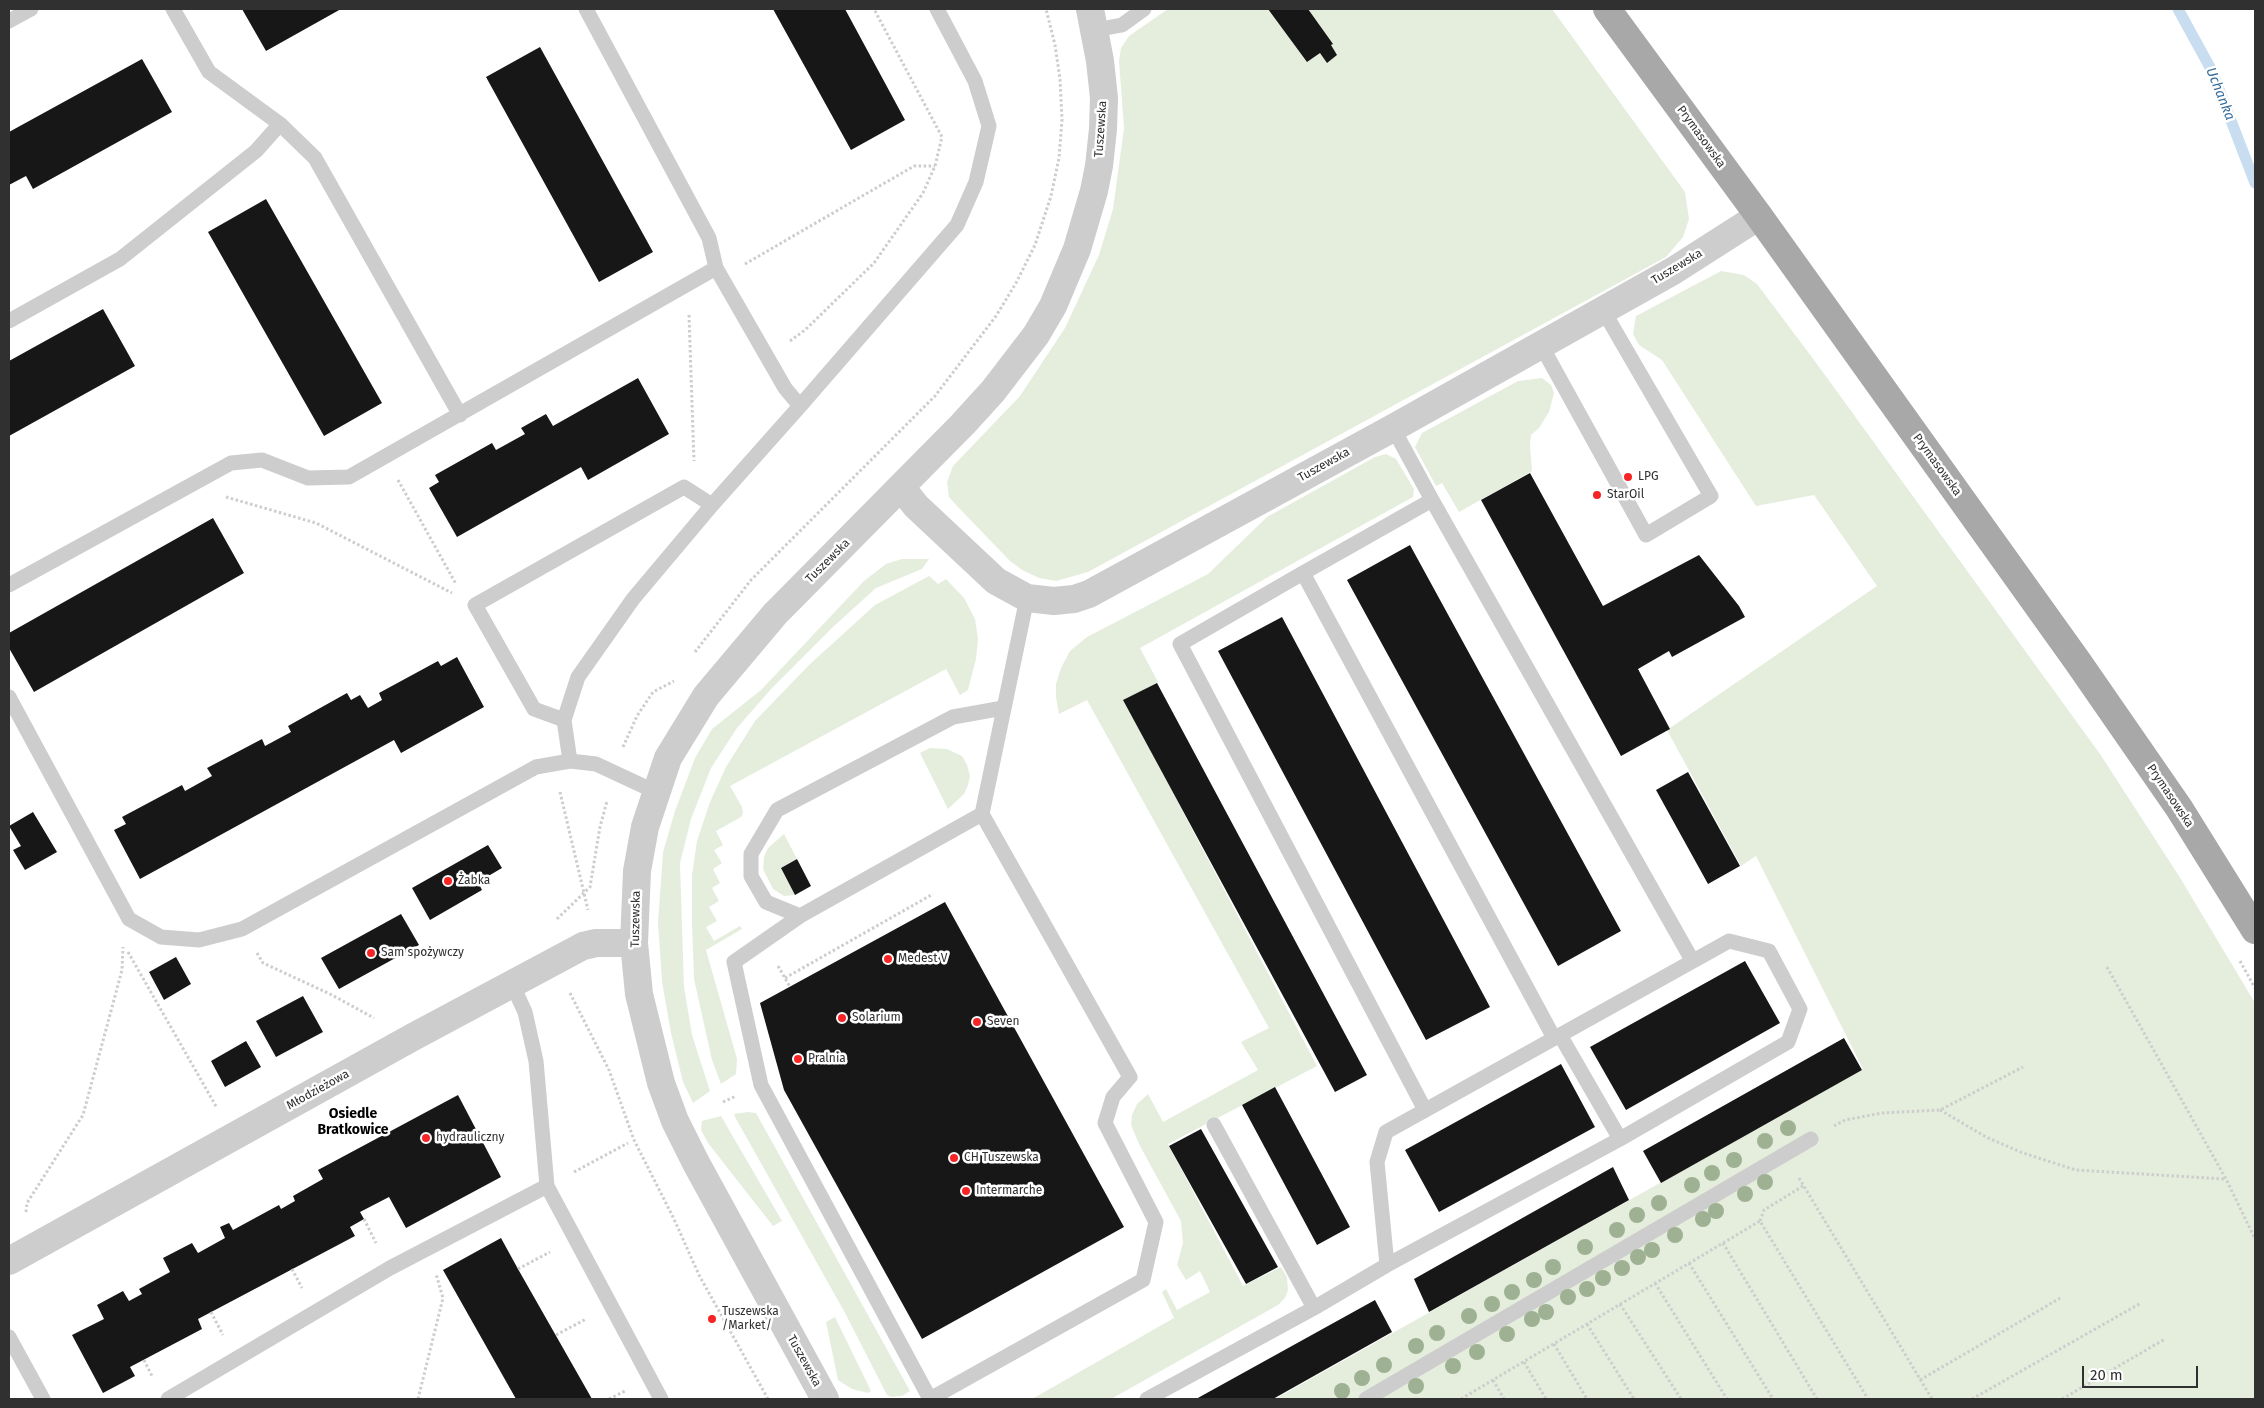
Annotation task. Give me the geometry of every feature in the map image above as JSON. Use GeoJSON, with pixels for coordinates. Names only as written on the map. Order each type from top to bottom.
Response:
{"type":"FeatureCollection","features":[{"type":"Feature","properties":{"kind":"main road","name":"Prymasowska"},"geometry":{"type":"LineString","coordinates":[[1607,9],[1759,216],[2078,662],[2179,808],[2255,930]]}},
{"type":"Feature","properties":{"kind":"street","name":"Tuszewska"},"geometry":{"type":"LineString","coordinates":[[825,1399],[724,1216],[675,1121],[660,1083],[639,994],[634,943],[637,871],[645,827],[668,758],[689,721],[729,668],[775,614],[963,424],[1015,364],[1036,335],[1064,283],[1085,224],[1099,166],[1104,98],[1092,20]]}},
{"type":"Feature","properties":{"kind":"street","name":"Tuszewska"},"geometry":{"type":"LineString","coordinates":[[901,487],[916,506],[996,581],[1027,598],[1054,601],[1074,599],[1089,594],[1393,428],[1673,271],[1759,216]]}},
{"type":"Feature","properties":{"kind":"street","name":"Młodzieżowa"},"geometry":{"type":"LineString","coordinates":[[9,1261],[583,946],[596,943],[634,943]]}},
{"type":"Feature","properties":{"kind":"lane"},"geometry":{"type":"LineString","coordinates":[[9,21],[31,9]]}},
{"type":"Feature","properties":{"kind":"lane"},"geometry":{"type":"LineString","coordinates":[[173,9],[209,72],[280,124],[315,158],[460,415]]}},
{"type":"Feature","properties":{"kind":"lane"},"geometry":{"type":"LineString","coordinates":[[586,9],[709,238],[719,273],[785,388],[800,406]]}},
{"type":"Feature","properties":{"kind":"lane"},"geometry":{"type":"LineString","coordinates":[[570,761],[564,720],[578,677],[633,599],[712,505],[957,225],[976,182],[989,126],[975,81],[936,9]]}},
{"type":"Feature","properties":{"kind":"lane"},"geometry":{"type":"LineString","coordinates":[[1092,20],[1122,25],[1144,9]]}},
{"type":"Feature","properties":{"kind":"lane"},"geometry":{"type":"LineString","coordinates":[[9,321],[120,259],[256,151],[280,124]]}},
{"type":"Feature","properties":{"kind":"lane"},"geometry":{"type":"LineString","coordinates":[[9,585],[231,463],[262,460],[308,478],[348,477],[688,284],[719,273]]}},
{"type":"Feature","properties":{"kind":"lane"},"geometry":{"type":"LineString","coordinates":[[1540,345],[1646,535],[1711,496],[1603,310]]}},
{"type":"Feature","properties":{"kind":"lane"},"geometry":{"type":"LineString","coordinates":[[1393,428],[1692,960]]}},
{"type":"Feature","properties":{"kind":"lane"},"geometry":{"type":"LineString","coordinates":[[564,720],[534,709],[475,605],[684,487],[712,505]]}},
{"type":"Feature","properties":{"kind":"lane"},"geometry":{"type":"LineString","coordinates":[[1425,1110],[1180,644],[1432,500]]}},
{"type":"Feature","properties":{"kind":"lane"},"geometry":{"type":"LineString","coordinates":[[1303,573],[1557,1036],[1620,1138]]}},
{"type":"Feature","properties":{"kind":"lane"},"geometry":{"type":"LineString","coordinates":[[982,814],[800,916],[734,962],[761,1085],[930,1399],[1143,1280],[1156,1222],[1105,1123],[1113,1097],[1130,1077],[982,814],[1027,598]]}},
{"type":"Feature","properties":{"kind":"lane"},"geometry":{"type":"LineString","coordinates":[[9,697],[129,919],[160,937],[199,940],[242,929],[536,767],[570,761],[596,764],[656,792]]}},
{"type":"Feature","properties":{"kind":"lane"},"geometry":{"type":"LineString","coordinates":[[800,916],[766,902],[751,876],[751,854],[777,810],[953,717],[1003,708]]}},
{"type":"Feature","properties":{"kind":"lane"},"geometry":{"type":"LineString","coordinates":[[1147,1399],[1620,1138],[1788,1042],[1800,1009],[1769,951],[1729,941],[1386,1132],[1377,1162],[1387,1265]]}},
{"type":"Feature","properties":{"kind":"lane"},"geometry":{"type":"LineString","coordinates":[[512,984],[525,1012],[536,1061],[547,1186],[661,1399]]}},
{"type":"Feature","properties":{"kind":"lane"},"geometry":{"type":"LineString","coordinates":[[1214,1125],[1314,1308]]}},
{"type":"Feature","properties":{"kind":"lane"},"geometry":{"type":"LineString","coordinates":[[1366,1399],[1811,1139]]}},
{"type":"Feature","properties":{"kind":"lane"},"geometry":{"type":"LineString","coordinates":[[168,1399],[390,1268],[547,1186]]}},
{"type":"Feature","properties":{"kind":"lane"},"geometry":{"type":"LineString","coordinates":[[9,1337],[43,1399]]}},
{"type":"Feature","properties":{"kind":"path"},"geometry":{"type":"LineString","coordinates":[[766,356],[805,330],[874,263],[923,194],[935,166],[942,136],[874,9]]}},
{"type":"Feature","properties":{"kind":"path"},"geometry":{"type":"LineString","coordinates":[[690,659],[751,580],[935,396],[996,316],[1016,283],[1035,245],[1051,196],[1059,158],[1062,120],[1060,79],[1055,44],[1046,9]]}},
{"type":"Feature","properties":{"kind":"path"},"geometry":{"type":"LineString","coordinates":[[719,273],[914,166],[935,166]]}},
{"type":"Feature","properties":{"kind":"path"},"geometry":{"type":"LineString","coordinates":[[684,487],[694,469],[688,284]]}},
{"type":"Feature","properties":{"kind":"path"},"geometry":{"type":"LineString","coordinates":[[384,457],[461,591],[475,605]]}},
{"type":"Feature","properties":{"kind":"path"},"geometry":{"type":"LineString","coordinates":[[207,477],[218,495],[316,523],[475,605]]}},
{"type":"Feature","properties":{"kind":"path"},"geometry":{"type":"LineString","coordinates":[[675,680],[653,692],[629,734],[614,772],[600,827],[590,887],[545,930],[542,936],[609,1070],[634,1140],[674,1219],[699,1274],[768,1399]]}},
{"type":"Feature","properties":{"kind":"path"},"geometry":{"type":"LineString","coordinates":[[554,763],[588,911]]}},
{"type":"Feature","properties":{"kind":"path"},"geometry":{"type":"LineString","coordinates":[[790,987],[785,978],[933,894]]}},
{"type":"Feature","properties":{"kind":"path"},"geometry":{"type":"LineString","coordinates":[[242,929],[263,963],[330,994],[377,1020]]}},
{"type":"Feature","properties":{"kind":"path"},"geometry":{"type":"LineString","coordinates":[[25,1218],[28,1203],[83,1115],[122,970],[123,944],[221,1114]]}},
{"type":"Feature","properties":{"kind":"path"},"geometry":{"type":"LineString","coordinates":[[2107,967],[2226,1179],[2255,1239]]}},
{"type":"Feature","properties":{"kind":"path"},"geometry":{"type":"LineString","coordinates":[[1811,1139],[1845,1120],[1882,1113],[1940,1110],[2023,1067]]}},
{"type":"Feature","properties":{"kind":"path"},"geometry":{"type":"LineString","coordinates":[[1940,1110],[1986,1137],[2023,1153],[2076,1170],[2226,1179]]}},
{"type":"Feature","properties":{"kind":"path"},"geometry":{"type":"LineString","coordinates":[[547,1186],[628,1144]]}},
{"type":"Feature","properties":{"kind":"path"},"geometry":{"type":"LineString","coordinates":[[1784,1154],[1932,1399]]}},
{"type":"Feature","properties":{"kind":"path"},"geometry":{"type":"LineString","coordinates":[[1461,1399],[1760,1221],[1764,1210],[1803,1186]]}},
{"type":"Feature","properties":{"kind":"path"},"geometry":{"type":"LineString","coordinates":[[1760,1221],[1868,1399]]}},
{"type":"Feature","properties":{"kind":"path"},"geometry":{"type":"LineString","coordinates":[[518,1269],[574,1238]]}},
{"type":"Feature","properties":{"kind":"path"},"geometry":{"type":"LineString","coordinates":[[1723,1243],[1817,1399]]}},
{"type":"Feature","properties":{"kind":"path"},"geometry":{"type":"LineString","coordinates":[[418,1399],[443,1298],[429,1247]]}},
{"type":"Feature","properties":{"kind":"path"},"geometry":{"type":"LineString","coordinates":[[1689,1263],[1773,1399]]}},
{"type":"Feature","properties":{"kind":"path"},"geometry":{"type":"LineString","coordinates":[[1655,1283],[1727,1399]]}},
{"type":"Feature","properties":{"kind":"path"},"geometry":{"type":"LineString","coordinates":[[1920,1380],[2062,1298]]}},
{"type":"Feature","properties":{"kind":"path"},"geometry":{"type":"LineString","coordinates":[[1972,1399],[2141,1303]]}},
{"type":"Feature","properties":{"kind":"path"},"geometry":{"type":"LineString","coordinates":[[1620,1304],[1681,1399]]}},
{"type":"Feature","properties":{"kind":"path"},"geometry":{"type":"LineString","coordinates":[[556,1336],[610,1306]]}},
{"type":"Feature","properties":{"kind":"path"},"geometry":{"type":"LineString","coordinates":[[1587,1324],[1634,1399]]}},
{"type":"Feature","properties":{"kind":"path"},"geometry":{"type":"LineString","coordinates":[[2062,1399],[2165,1339]]}},
{"type":"Feature","properties":{"kind":"path"},"geometry":{"type":"LineString","coordinates":[[1554,1344],[1587,1399]]}},
{"type":"Feature","properties":{"kind":"path"},"geometry":{"type":"LineString","coordinates":[[1524,1362],[1546,1399]]}},
{"type":"Feature","properties":{"kind":"path"},"geometry":{"type":"LineString","coordinates":[[1493,1380],[1504,1399]]}},
{"type":"Feature","properties":{"kind":"green space"},"geometry":{"type":"Polygon","coordinates":[[[1168,9],[1552,9],[1685,192],[1689,219],[1683,237],[1666,257],[1088,572],[1056,581],[1039,578],[1022,570],[1010,561],[958,507],[949,497],[947,482],[953,466],[1020,396],[1065,328],[1099,255],[1113,209],[1124,128],[1119,61],[1121,48],[1129,36],[1168,9]]]}},
{"type":"Feature","properties":{"kind":"green space"},"geometry":{"type":"Polygon","coordinates":[[[1721,271],[1744,275],[1757,284],[1817,364],[2100,754],[2179,876],[2255,1003],[2255,1399],[1275,1399],[1863,1069],[1756,856],[1741,866],[1667,730],[1877,586],[1814,495],[1756,506],[1662,360],[1639,345],[1633,334],[1636,316],[1721,271]]]}},
{"type":"Feature","properties":{"kind":"green space"},"geometry":{"type":"Polygon","coordinates":[[[1542,378],[1551,385],[1554,393],[1549,412],[1539,428],[1531,435],[1532,471],[1459,512],[1442,483],[1436,486],[1415,447],[1422,433],[1518,381],[1542,378]]]}},
{"type":"Feature","properties":{"kind":"green space"},"geometry":{"type":"Polygon","coordinates":[[[1386,454],[1396,459],[1414,489],[1413,497],[1140,648],[1158,682],[1124,700],[1317,1066],[1168,1144],[1243,1286],[1281,1267],[1287,1277],[1288,1290],[1285,1298],[1278,1305],[1111,1399],[1032,1399],[1174,1318],[1162,1292],[1166,1289],[1177,1310],[1210,1292],[1200,1271],[1186,1280],[1177,1265],[1183,1243],[1181,1221],[1140,1146],[1131,1125],[1132,1115],[1137,1104],[1148,1094],[1163,1122],[1258,1070],[1241,1042],[1269,1028],[1087,700],[1059,714],[1056,684],[1061,668],[1070,651],[1087,637],[1208,574],[1267,517],[1375,457],[1386,454]]]}},
{"type":"Feature","properties":{"kind":"green space"},"geometry":{"type":"Polygon","coordinates":[[[902,559],[929,559],[922,569],[876,588],[834,626],[772,688],[737,728],[711,768],[691,819],[680,863],[684,987],[692,1035],[710,1091],[693,1103],[683,1082],[671,1033],[662,982],[658,923],[663,852],[675,811],[695,758],[712,729],[761,690],[864,581],[886,564],[902,559]]]}},
{"type":"Feature","properties":{"kind":"green space"},"geometry":{"type":"Polygon","coordinates":[[[929,576],[938,584],[946,579],[964,598],[975,619],[978,639],[976,659],[968,690],[960,695],[946,669],[730,786],[742,807],[743,813],[741,817],[716,831],[723,845],[714,850],[722,863],[713,869],[720,883],[712,888],[719,901],[709,907],[717,921],[706,927],[714,941],[740,926],[742,929],[706,950],[737,1059],[736,1074],[721,1084],[712,1060],[694,979],[692,875],[697,841],[710,802],[726,767],[755,721],[809,665],[875,605],[929,576]]]}},
{"type":"Feature","properties":{"kind":"green space"},"geometry":{"type":"Polygon","coordinates":[[[930,748],[947,749],[962,756],[967,765],[970,776],[968,785],[964,794],[948,809],[920,753],[930,748]]]}},
{"type":"Feature","properties":{"kind":"green space"},"geometry":{"type":"Polygon","coordinates":[[[784,834],[797,859],[781,868],[795,895],[784,896],[773,889],[763,869],[764,857],[768,848],[784,834]]]}},
{"type":"Feature","properties":{"kind":"green space"},"geometry":{"type":"Polygon","coordinates":[[[756,1113],[910,1391],[902,1396],[891,1397],[887,1395],[844,1311],[734,1114],[756,1113]]]}},
{"type":"Feature","properties":{"kind":"green space"},"geometry":{"type":"Polygon","coordinates":[[[721,1116],[782,1221],[773,1226],[708,1143],[701,1130],[702,1121],[721,1116]]]}},
{"type":"Feature","properties":{"kind":"green space"},"geometry":{"type":"Polygon","coordinates":[[[835,1317],[871,1391],[868,1393],[852,1389],[838,1380],[826,1322],[835,1317]]]}},
{"type":"Feature","properties":{"kind":"building"},"geometry":{"type":"Polygon","coordinates":[[[242,9],[341,9],[266,51],[242,9]]]}},
{"type":"Feature","properties":{"kind":"building"},"geometry":{"type":"Polygon","coordinates":[[[773,9],[845,9],[905,120],[851,150],[773,9]]]}},
{"type":"Feature","properties":{"kind":"building"},"geometry":{"type":"Polygon","coordinates":[[[1268,9],[1308,9],[1333,44],[1331,45],[1337,55],[1327,63],[1320,53],[1307,62],[1268,9]]]}},
{"type":"Feature","properties":{"kind":"building"},"geometry":{"type":"Polygon","coordinates":[[[540,47],[653,252],[599,282],[486,77],[540,47]]]}},
{"type":"Feature","properties":{"kind":"building"},"geometry":{"type":"Polygon","coordinates":[[[142,59],[172,112],[33,189],[26,176],[9,185],[9,132],[142,59]]]}},
{"type":"Feature","properties":{"kind":"building"},"geometry":{"type":"Polygon","coordinates":[[[266,199],[382,403],[324,436],[208,232],[266,199]]]}},
{"type":"Feature","properties":{"kind":"building"},"geometry":{"type":"Polygon","coordinates":[[[103,309],[135,366],[9,436],[9,361],[103,309]]]}},
{"type":"Feature","properties":{"kind":"building"},"geometry":{"type":"Polygon","coordinates":[[[638,378],[669,434],[588,480],[581,467],[457,537],[429,488],[439,482],[435,475],[492,443],[496,450],[525,434],[521,428],[546,414],[553,426],[638,378]]]}},
{"type":"Feature","properties":{"kind":"building"},"geometry":{"type":"Polygon","coordinates":[[[1530,473],[1603,606],[1699,555],[1739,606],[1745,617],[1672,657],[1669,651],[1638,669],[1670,729],[1621,756],[1481,500],[1530,473]]]}},
{"type":"Feature","properties":{"kind":"building"},"geometry":{"type":"Polygon","coordinates":[[[213,518],[244,573],[34,692],[9,648],[9,633],[213,518]]]}},
{"type":"Feature","properties":{"kind":"building"},"geometry":{"type":"Polygon","coordinates":[[[1410,545],[1621,931],[1558,966],[1347,580],[1410,545]]]}},
{"type":"Feature","properties":{"kind":"building"},"geometry":{"type":"Polygon","coordinates":[[[1282,617],[1490,1007],[1426,1040],[1218,651],[1282,617]]]}},
{"type":"Feature","properties":{"kind":"building"},"geometry":{"type":"Polygon","coordinates":[[[457,657],[484,707],[401,753],[394,740],[140,879],[114,830],[126,824],[122,817],[182,785],[185,791],[212,776],[207,768],[262,739],[265,746],[291,732],[288,726],[347,693],[351,700],[360,695],[368,708],[382,700],[379,693],[438,661],[441,666],[457,657]]]}},
{"type":"Feature","properties":{"kind":"building"},"geometry":{"type":"Polygon","coordinates":[[[1157,683],[1367,1075],[1335,1092],[1123,700],[1157,683]]]}},
{"type":"Feature","properties":{"kind":"building"},"geometry":{"type":"Polygon","coordinates":[[[1688,772],[1740,866],[1708,884],[1656,790],[1688,772]]]}},
{"type":"Feature","properties":{"kind":"building"},"geometry":{"type":"Polygon","coordinates":[[[33,812],[57,852],[25,870],[13,850],[21,846],[9,826],[33,812]]]}},
{"type":"Feature","properties":{"kind":"building"},"geometry":{"type":"Polygon","coordinates":[[[488,845],[502,868],[478,882],[482,890],[430,920],[412,888],[488,845]]]}},
{"type":"Feature","properties":{"kind":"building"},"geometry":{"type":"Polygon","coordinates":[[[797,859],[811,886],[795,895],[781,868],[797,859]]]}},
{"type":"Feature","properties":{"kind":"building","name":"CH Tuszewska"},"geometry":{"type":"Polygon","coordinates":[[[945,902],[1124,1227],[922,1339],[784,1090],[760,1003],[945,902]]]}},
{"type":"Feature","properties":{"kind":"building"},"geometry":{"type":"Polygon","coordinates":[[[401,914],[419,945],[339,989],[321,958],[401,914]]]}},
{"type":"Feature","properties":{"kind":"building"},"geometry":{"type":"Polygon","coordinates":[[[176,957],[191,984],[164,1000],[149,972],[176,957]]]}},
{"type":"Feature","properties":{"kind":"building"},"geometry":{"type":"Polygon","coordinates":[[[1745,961],[1780,1023],[1626,1110],[1590,1047],[1745,961]]]}},
{"type":"Feature","properties":{"kind":"building"},"geometry":{"type":"Polygon","coordinates":[[[303,996],[323,1032],[276,1057],[256,1021],[303,996]]]}},
{"type":"Feature","properties":{"kind":"building"},"geometry":{"type":"Polygon","coordinates":[[[1844,1038],[1862,1070],[1661,1183],[1643,1151],[1844,1038]]]}},
{"type":"Feature","properties":{"kind":"building"},"geometry":{"type":"Polygon","coordinates":[[[246,1041],[261,1067],[225,1087],[211,1061],[246,1041]]]}},
{"type":"Feature","properties":{"kind":"building"},"geometry":{"type":"Polygon","coordinates":[[[1561,1064],[1595,1127],[1439,1212],[1405,1150],[1561,1064]]]}},
{"type":"Feature","properties":{"kind":"building"},"geometry":{"type":"Polygon","coordinates":[[[1275,1087],[1350,1227],[1317,1245],[1242,1105],[1275,1087]]]}},
{"type":"Feature","properties":{"kind":"building"},"geometry":{"type":"Polygon","coordinates":[[[458,1095],[501,1177],[406,1228],[389,1197],[360,1212],[364,1219],[350,1227],[355,1236],[198,1319],[202,1329],[130,1367],[135,1376],[103,1393],[72,1335],[104,1319],[97,1305],[123,1291],[129,1301],[142,1294],[139,1289],[170,1272],[163,1258],[192,1243],[198,1253],[225,1238],[220,1227],[229,1223],[233,1230],[279,1205],[281,1209],[295,1201],[293,1196],[323,1179],[318,1170],[458,1095]]]}},
{"type":"Feature","properties":{"kind":"building"},"geometry":{"type":"Polygon","coordinates":[[[1201,1129],[1278,1267],[1246,1284],[1169,1146],[1201,1129]]]}},
{"type":"Feature","properties":{"kind":"building"},"geometry":{"type":"Polygon","coordinates":[[[1613,1167],[1629,1200],[1429,1312],[1414,1279],[1613,1167]]]}},
{"type":"Feature","properties":{"kind":"building"},"geometry":{"type":"Polygon","coordinates":[[[501,1238],[592,1399],[516,1399],[443,1270],[501,1238]]]}},
{"type":"Feature","properties":{"kind":"building"},"geometry":{"type":"Polygon","coordinates":[[[1375,1300],[1392,1332],[1273,1399],[1196,1399],[1375,1300]]]}},
{"type":"Feature","properties":{"kind":"waterway","name":"Uchanka"},"geometry":{"type":"LineString","coordinates":[[2178,9],[2212,71],[2255,183]]}},
{"type":"Feature","properties":{"kind":"place","name":"LPG"},"geometry":{"type":"Point","coordinates":[1628,477]}},
{"type":"Feature","properties":{"kind":"place","name":"StarOil"},"geometry":{"type":"Point","coordinates":[1597,495]}},
{"type":"Feature","properties":{"kind":"place","name":"Żabka"},"geometry":{"type":"Point","coordinates":[448,881]}},
{"type":"Feature","properties":{"kind":"place","name":"Sam spożywczy"},"geometry":{"type":"Point","coordinates":[371,953]}},
{"type":"Feature","properties":{"kind":"place","name":"Medest V"},"geometry":{"type":"Point","coordinates":[888,959]}},
{"type":"Feature","properties":{"kind":"place","name":"Solarium"},"geometry":{"type":"Point","coordinates":[842,1018]}},
{"type":"Feature","properties":{"kind":"place","name":"Seven"},"geometry":{"type":"Point","coordinates":[977,1022]}},
{"type":"Feature","properties":{"kind":"place","name":"Pralnia"},"geometry":{"type":"Point","coordinates":[798,1059]}},
{"type":"Feature","properties":{"kind":"place","name":"hydrauliczny"},"geometry":{"type":"Point","coordinates":[426,1138]}},
{"type":"Feature","properties":{"kind":"place","name":"CH Tuszewska"},"geometry":{"type":"Point","coordinates":[954,1158]}},
{"type":"Feature","properties":{"kind":"place","name":"Intermarche"},"geometry":{"type":"Point","coordinates":[966,1191]}},
{"type":"Feature","properties":{"kind":"place","name":"Tuszewska /Market/"},"geometry":{"type":"Point","coordinates":[712,1319]}},
{"type":"Feature","properties":{"kind":"district","name":"Osiedle Bratkowice"},"geometry":{"type":"Point","coordinates":[353,1122]}}]}
